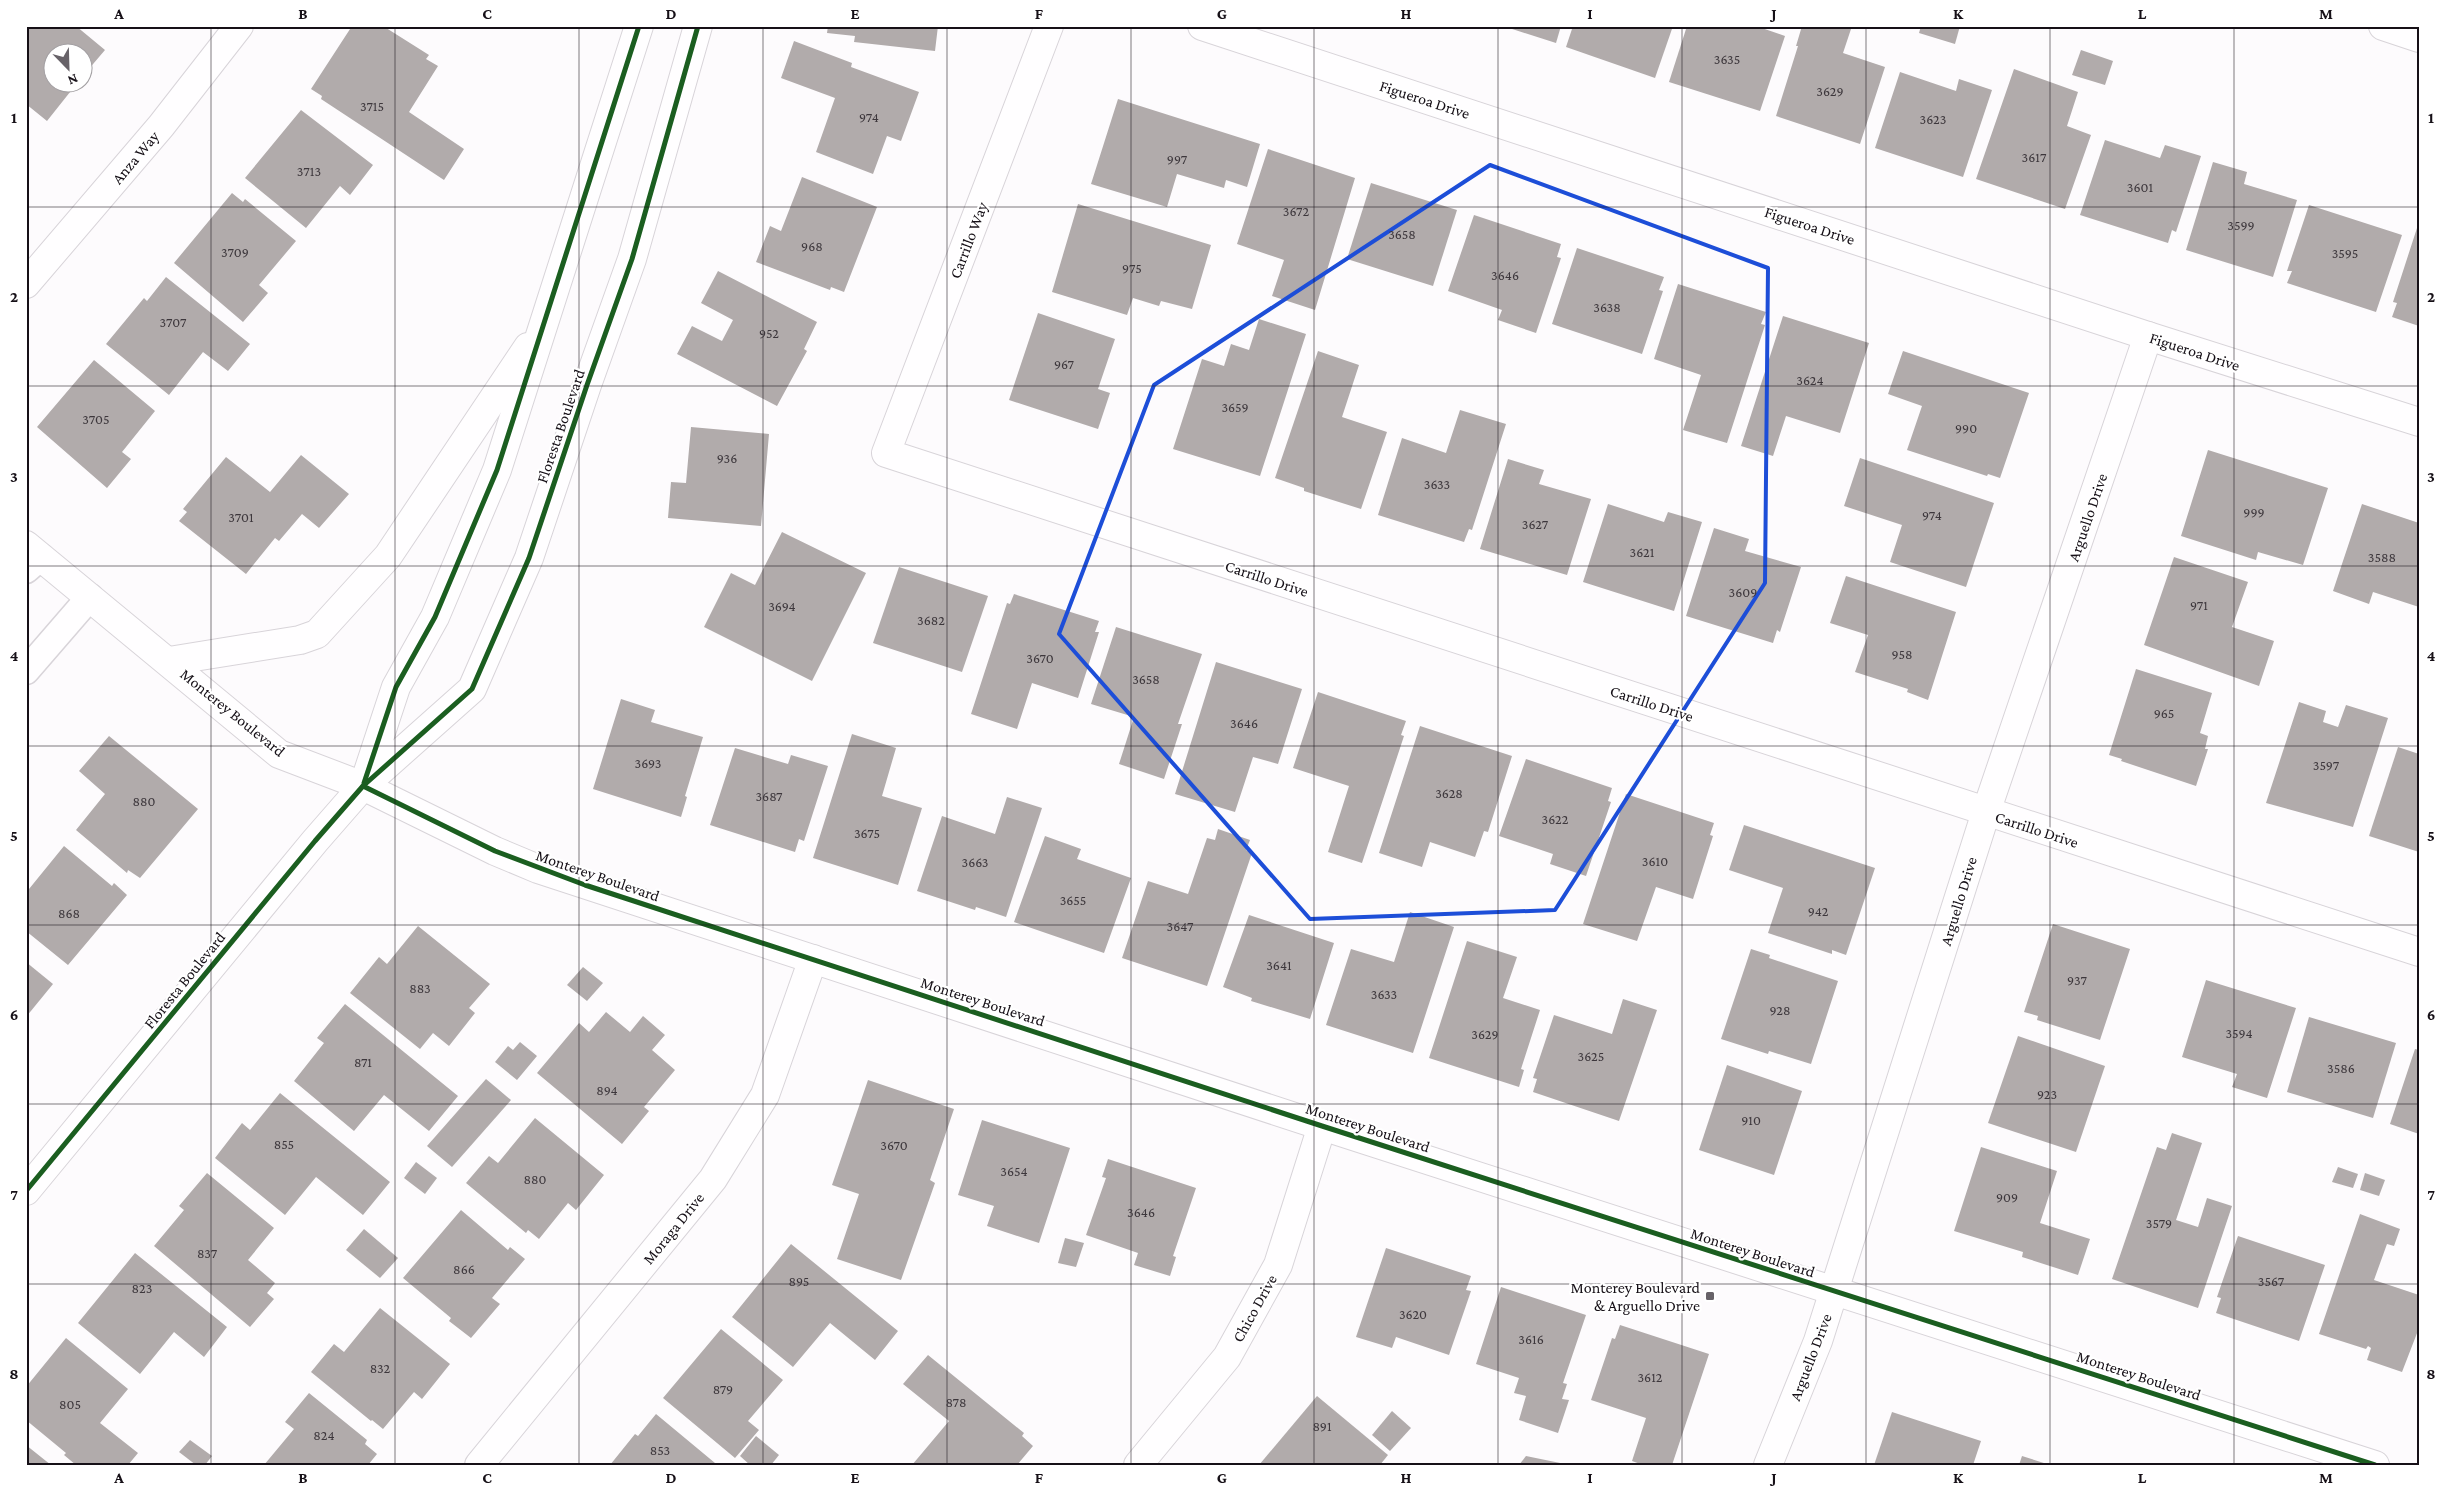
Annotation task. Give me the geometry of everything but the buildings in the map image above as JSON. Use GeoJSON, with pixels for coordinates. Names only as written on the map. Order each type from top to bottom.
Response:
{"type":"FeatureCollection","features":[{"type":"Feature","properties":{"kind":"main road","name":"Anza Way"},"geometry":{"type":"LineString","coordinates":[[26,284],[161,126],[239,26]]}},
{"type":"Feature","properties":{"kind":"main road","name":"Floresta Boulevard"},"geometry":{"type":"LineString","coordinates":[[363,786],[396,687],[434,617],[497,470],[547,319],[639,26]]}},
{"type":"Feature","properties":{"kind":"main road","name":"Floresta Boulevard"},"geometry":{"type":"LineString","coordinates":[[26,1191],[315,841],[363,786],[472,689],[529,558],[587,385],[632,259],[698,26]]}},
{"type":"Feature","properties":{"kind":"main road","name":"Carrillo Way"},"geometry":{"type":"LineString","coordinates":[[886,453],[1049,26]]}},
{"type":"Feature","properties":{"kind":"main road","name":"Figueroa Drive"},"geometry":{"type":"LineString","coordinates":[[1202,26],[2148,336],[2419,422]]}},
{"type":"Feature","properties":{"kind":"main road"},"geometry":{"type":"LineString","coordinates":[[2383,26],[2419,38]]}},
{"type":"Feature","properties":{"kind":"main road"},"geometry":{"type":"LineString","coordinates":[[169,661],[300,640],[317,634],[388,556],[547,319]]}},
{"type":"Feature","properties":{"kind":"main road","name":"Arguello Drive"},"geometry":{"type":"LineString","coordinates":[[1768,1465],[1814,1352],[1986,812],[2148,336]]}},
{"type":"Feature","properties":{"kind":"main road","name":"Carrillo Drive"},"geometry":{"type":"LineString","coordinates":[[886,453],[2419,952]]}},
{"type":"Feature","properties":{"kind":"main road","name":"Monterey Boulevard"},"geometry":{"type":"LineString","coordinates":[[31,557],[90,597],[279,754],[363,786],[495,851],[538,869],[1322,1126],[2360,1462]]}},
{"type":"Feature","properties":{"kind":"main road","name":"Moraga Drive"},"geometry":{"type":"LineString","coordinates":[[479,1465],[713,1179],[765,1095],[814,959]]}},
{"type":"Feature","properties":{"kind":"main road","name":"Chico Drive"},"geometry":{"type":"LineString","coordinates":[[1138,1465],[1227,1357],[1278,1265],[1322,1126]]}},
{"type":"Feature","properties":{"kind":"lane"},"geometry":{"type":"LineString","coordinates":[[26,671],[90,597]]}},
{"type":"Feature","properties":{"kind":"highlighted area"},"geometry":{"type":"Polygon","coordinates":[[[1490,165],[1768,268],[1765,583],[1555,910],[1310,919],[1059,634],[1154,385],[1490,165]]]}},
{"type":"Feature","properties":{"kind":"cycle path"},"geometry":{"type":"LineString","coordinates":[[364,783],[396,687],[435,617],[497,470],[639,26]]}},
{"type":"Feature","properties":{"kind":"cycle path"},"geometry":{"type":"LineString","coordinates":[[26,1191],[315,841],[363,786],[472,689],[529,558],[587,385],[632,259],[698,26]]}},
{"type":"Feature","properties":{"kind":"cycle path"},"geometry":{"type":"LineString","coordinates":[[363,786],[495,851],[585,885],[1322,1126],[2375,1465]]}},
{"type":"Feature","properties":{"kind":"place","name":"Monterey Boulevard & Arguello Drive"},"geometry":{"type":"Point","coordinates":[1710,1296]}}]}
